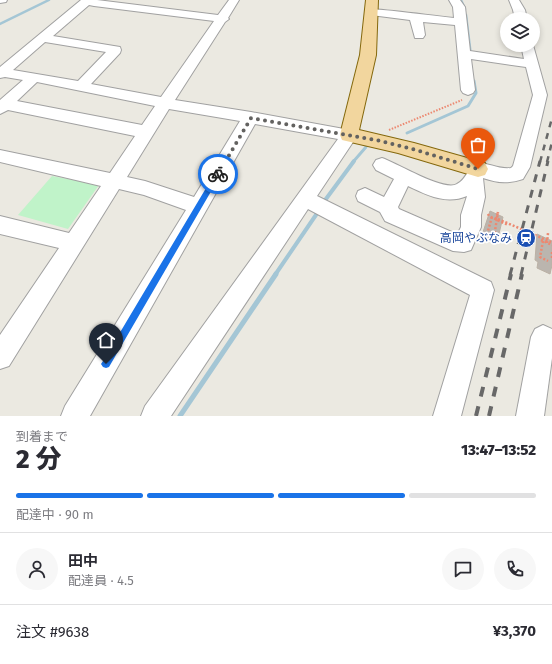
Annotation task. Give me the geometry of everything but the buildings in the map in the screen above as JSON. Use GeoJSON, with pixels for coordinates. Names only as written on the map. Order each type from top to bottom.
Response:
{"type":"FeatureCollection","features":[{"type":"Feature","properties":{"kind":"main road"},"geometry":{"type":"LineString","coordinates":[[372,6],[368,55],[349,135],[410,148],[476,175]]}},
{"type":"Feature","properties":{"kind":"street"},"geometry":{"type":"LineString","coordinates":[[1,73],[88,0],[94,3],[180,8],[223,19]]}},
{"type":"Feature","properties":{"kind":"street"},"geometry":{"type":"LineString","coordinates":[[3,347],[74,244],[165,103],[223,19],[234,0]]}},
{"type":"Feature","properties":{"kind":"street"},"geometry":{"type":"LineString","coordinates":[[454,0],[459,7],[468,90]]}},
{"type":"Feature","properties":{"kind":"street"},"geometry":{"type":"LineString","coordinates":[[514,0],[519,12]]}},
{"type":"Feature","properties":{"kind":"street"},"geometry":{"type":"LineString","coordinates":[[372,6],[416,18],[460,22]]}},
{"type":"Feature","properties":{"kind":"street"},"geometry":{"type":"LineString","coordinates":[[416,18],[418,35]]}},
{"type":"Feature","properties":{"kind":"street"},"geometry":{"type":"LineString","coordinates":[[42,38],[115,50],[81,86]]}},
{"type":"Feature","properties":{"kind":"street"},"geometry":{"type":"LineString","coordinates":[[382,165],[406,178],[447,194],[459,193],[476,175],[497,175],[508,177],[517,174],[521,167],[540,94],[529,52]]}},
{"type":"Feature","properties":{"kind":"street"},"geometry":{"type":"LineString","coordinates":[[464,54],[532,64]]}},
{"type":"Feature","properties":{"kind":"street"},"geometry":{"type":"LineString","coordinates":[[1,73],[34,77],[165,103],[349,135],[316,204],[155,416]]}},
{"type":"Feature","properties":{"kind":"street"},"geometry":{"type":"LineString","coordinates":[[3,107],[34,77]]}},
{"type":"Feature","properties":{"kind":"street"},"geometry":{"type":"LineString","coordinates":[[3,107],[146,132]]}},
{"type":"Feature","properties":{"kind":"street"},"geometry":{"type":"LineString","coordinates":[[75,416],[251,118]]}},
{"type":"Feature","properties":{"kind":"street"},"geometry":{"type":"LineString","coordinates":[[0,156],[145,188],[198,206]]}},
{"type":"Feature","properties":{"kind":"street"},"geometry":{"type":"LineString","coordinates":[[406,178],[402,181],[388,208],[392,214],[453,242],[464,243],[472,227],[471,215],[476,197],[476,175]]}},
{"type":"Feature","properties":{"kind":"street"},"geometry":{"type":"LineString","coordinates":[[365,196],[389,207]]}},
{"type":"Feature","properties":{"kind":"street"},"geometry":{"type":"LineString","coordinates":[[316,204],[483,290],[447,416]]}},
{"type":"Feature","properties":{"kind":"street"},"geometry":{"type":"LineString","coordinates":[[0,225],[74,244]]}},
{"type":"Feature","properties":{"kind":"street"},"geometry":{"type":"LineString","coordinates":[[447,272],[454,253],[453,242]]}},
{"type":"Feature","properties":{"kind":"street"},"geometry":{"type":"LineString","coordinates":[[530,416],[543,337],[552,342]]}},
{"type":"Feature","properties":{"kind":"path"},"geometry":{"type":"LineString","coordinates":[[385,132],[463,100],[468,90]]}},
{"type":"Feature","properties":{"kind":"path"},"geometry":{"type":"LineString","coordinates":[[498,212],[497,219],[494,237],[487,234],[490,216],[497,219],[544,241],[552,243]]}},
{"type":"Feature","properties":{"kind":"path"},"geometry":{"type":"LineString","coordinates":[[497,219],[508,225]]}},
{"type":"Feature","properties":{"kind":"path"},"geometry":{"type":"LineString","coordinates":[[552,235],[548,233],[544,241],[540,257],[550,261],[552,252]]}},
{"type":"Feature","properties":{"kind":"green space"},"geometry":{"type":"Polygon","coordinates":[[[52,176],[99,185],[68,229],[18,215],[52,176]]]}},
{"type":"Feature","properties":{"kind":"waterway"},"geometry":{"type":"LineString","coordinates":[[0,24],[49,0]]}},
{"type":"Feature","properties":{"kind":"waterway"},"geometry":{"type":"LineString","coordinates":[[461,0],[465,9]]}},
{"type":"Feature","properties":{"kind":"waterway"},"geometry":{"type":"LineString","coordinates":[[466,15],[471,56]]}},
{"type":"Feature","properties":{"kind":"waterway"},"geometry":{"type":"LineString","coordinates":[[407,133],[468,106],[476,93],[474,81]]}},
{"type":"Feature","properties":{"kind":"waterway"},"geometry":{"type":"LineString","coordinates":[[353,162],[366,147]]}},
{"type":"Feature","properties":{"kind":"waterway"},"geometry":{"type":"LineString","coordinates":[[323,203],[354,161]]}},
{"type":"Feature","properties":{"kind":"waterway"},"geometry":{"type":"LineString","coordinates":[[275,275],[320,209]]}},
{"type":"Feature","properties":{"kind":"waterway"},"geometry":{"type":"LineString","coordinates":[[180,416],[276,274]]}},
{"type":"Feature","properties":{"kind":"railway"},"geometry":{"type":"LineString","coordinates":[[540,162],[552,118]]}},
{"type":"Feature","properties":{"kind":"railway"},"geometry":{"type":"LineString","coordinates":[[547,162],[552,142]]}},
{"type":"Feature","properties":{"kind":"railway"},"geometry":{"type":"LineString","coordinates":[[510,275],[540,161]]}},
{"type":"Feature","properties":{"kind":"railway"},"geometry":{"type":"LineString","coordinates":[[521,275],[548,161]]}},
{"type":"Feature","properties":{"kind":"railway"},"geometry":{"type":"LineString","coordinates":[[476,416],[511,274]]}},
{"type":"Feature","properties":{"kind":"railway"},"geometry":{"type":"LineString","coordinates":[[489,416],[522,274]]}},
{"type":"Feature","properties":{"kind":"way so far"},"geometry":{"type":"LineString","coordinates":[[218,174],[251,118],[376,140],[416,150],[478,169]]}},
{"type":"Feature","properties":{"kind":"place","name":"高岡やぶなみ"},"geometry":{"type":"Point","coordinates":[526,238]}},
{"type":"Feature","properties":{"kind":"route"},"geometry":{"type":"LineString","coordinates":[[106,364],[218,174]]}}]}
